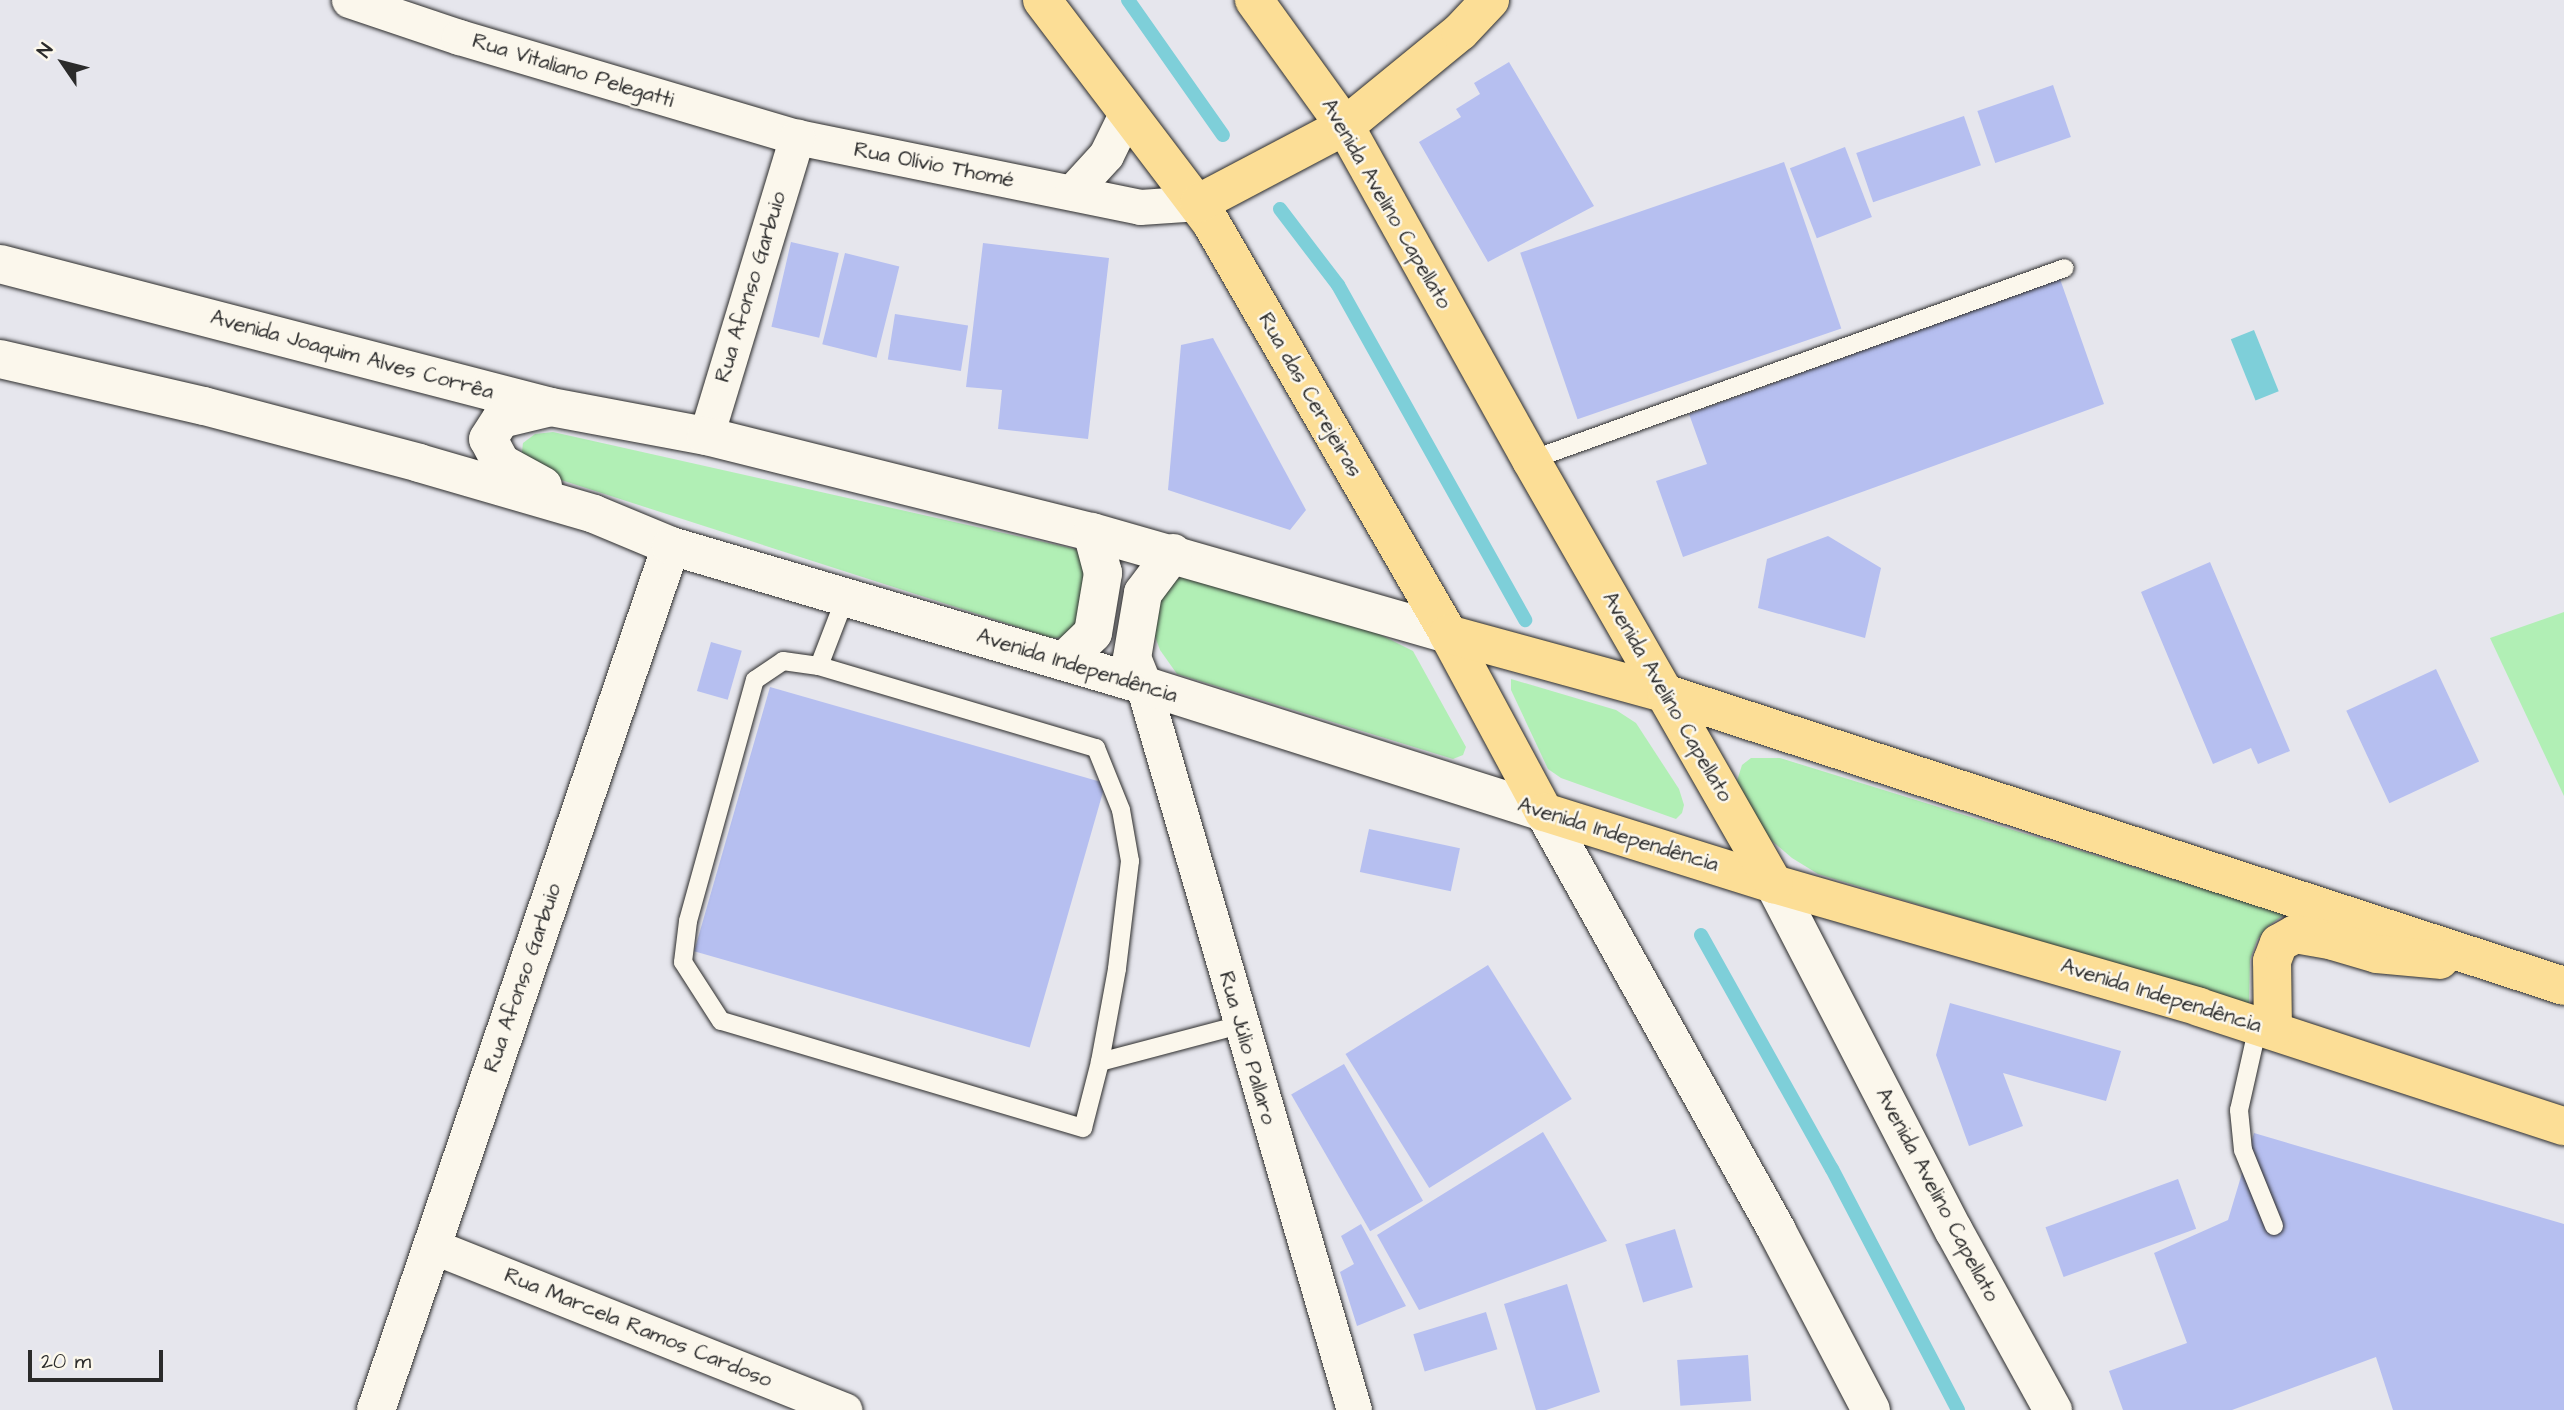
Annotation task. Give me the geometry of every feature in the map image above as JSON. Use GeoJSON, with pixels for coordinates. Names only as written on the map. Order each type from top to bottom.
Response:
{"type":"FeatureCollection","features":[{"type":"Feature","properties":{"kind":"main road","name":"Rua das Cerejeiras"},"geometry":{"type":"LineString","coordinates":[[1042,0],[1199,203],[1448,635],[1544,812]]}},
{"type":"Feature","properties":{"kind":"main road","name":"Avenida Avelino Capellato"},"geometry":{"type":"LineString","coordinates":[[1254,0],[1345,126],[1531,460],[1667,694],[1774,884],[1954,1231],[2053,1410]]}},
{"type":"Feature","properties":{"kind":"main road","name":"Rua Olívio Thomé"},"geometry":{"type":"LineString","coordinates":[[1199,203],[1345,126],[1461,32],[1490,0]]}},
{"type":"Feature","properties":{"kind":"main road","name":"Avenida Joaquim Alves Corrêa"},"geometry":{"type":"LineString","coordinates":[[0,264],[551,407],[706,436]]}},
{"type":"Feature","properties":{"kind":"main road"},"geometry":{"type":"LineString","coordinates":[[0,359],[204,405],[594,514]]}},
{"type":"Feature","properties":{"kind":"main road"},"geometry":{"type":"LineString","coordinates":[[551,407],[501,419],[488,439],[501,463],[594,514],[671,546]]}},
{"type":"Feature","properties":{"kind":"main road"},"geometry":{"type":"LineString","coordinates":[[706,436],[1174,554],[1448,635],[1667,694],[2564,986]]}},
{"type":"Feature","properties":{"kind":"main road"},"geometry":{"type":"LineString","coordinates":[[1064,662],[1093,632],[1103,573],[1092,533]]}},
{"type":"Feature","properties":{"kind":"main road","name":"Avenida Independência"},"geometry":{"type":"LineString","coordinates":[[671,546],[1143,685],[1774,884],[1992,945],[2265,1028],[2380,1069],[2564,1126]]}},
{"type":"Feature","properties":{"kind":"main road","name":"Rua Afonso Garbuio"},"geometry":{"type":"LineString","coordinates":[[376,1410],[671,546]]}},
{"type":"Feature","properties":{"kind":"main road"},"geometry":{"type":"LineString","coordinates":[[1143,685],[1132,658],[1143,593],[1174,554]]}},
{"type":"Feature","properties":{"kind":"main road"},"geometry":{"type":"LineString","coordinates":[[1544,812],[1770,1219],[1871,1410]]}},
{"type":"Feature","properties":{"kind":"main road"},"geometry":{"type":"LineString","coordinates":[[2265,1028],[2272,961],[2279,943],[2295,934],[2378,954],[2430,961],[2485,959]]}},
{"type":"Feature","properties":{"kind":"street","name":"Rua Vitaliano Pelegatti"},"geometry":{"type":"LineString","coordinates":[[349,0],[459,37],[797,138]]}},
{"type":"Feature","properties":{"kind":"street"},"geometry":{"type":"LineString","coordinates":[[1072,192],[1106,155],[1127,112]]}},
{"type":"Feature","properties":{"kind":"street","name":"Rua Olívio Thomé"},"geometry":{"type":"LineString","coordinates":[[797,138],[1140,206],[1199,203]]}},
{"type":"Feature","properties":{"kind":"street","name":"Rua Afonso Garbuio"},"geometry":{"type":"LineString","coordinates":[[706,436],[797,138]]}},
{"type":"Feature","properties":{"kind":"street","name":"Rua Júlio Pallaro"},"geometry":{"type":"LineString","coordinates":[[1143,685],[1354,1410]]}},
{"type":"Feature","properties":{"kind":"street","name":"Rua Marcela Ramos Cardoso"},"geometry":{"type":"LineString","coordinates":[[432,1246],[845,1410]]}},
{"type":"Feature","properties":{"kind":"lane"},"geometry":{"type":"LineString","coordinates":[[1531,460],[2065,268]]}},
{"type":"Feature","properties":{"kind":"lane"},"geometry":{"type":"LineString","coordinates":[[819,666],[846,596]]}},
{"type":"Feature","properties":{"kind":"lane"},"geometry":{"type":"LineString","coordinates":[[783,661],[819,666],[1096,748],[1121,810],[1130,861],[1117,969],[1100,1062],[1083,1128],[722,1021],[683,962],[692,908],[755,680],[783,661]]}},
{"type":"Feature","properties":{"kind":"lane"},"geometry":{"type":"LineString","coordinates":[[1100,1062],[1240,1025]]}},
{"type":"Feature","properties":{"kind":"lane"},"geometry":{"type":"LineString","coordinates":[[2265,1028],[2239,1110],[2243,1150],[2274,1226]]}},
{"type":"Feature","properties":{"kind":"green space"},"geometry":{"type":"Polygon","coordinates":[[[553,432],[1075,549],[1088,562],[1088,609],[1067,637],[1052,638],[530,470],[521,460],[523,443],[535,434],[553,432]]]}},
{"type":"Feature","properties":{"kind":"green space"},"geometry":{"type":"Polygon","coordinates":[[[1184,575],[1379,634],[1413,651],[1466,747],[1463,755],[1453,759],[1177,674],[1160,650],[1153,631],[1159,591],[1184,575]]]}},
{"type":"Feature","properties":{"kind":"green space"},"geometry":{"type":"Polygon","coordinates":[[[2564,612],[2564,796],[2490,638],[2564,612]]]}},
{"type":"Feature","properties":{"kind":"green space"},"geometry":{"type":"Polygon","coordinates":[[[1511,679],[1616,710],[1636,723],[1679,789],[1684,805],[1682,813],[1676,819],[1561,778],[1548,769],[1511,690],[1511,679]]]}},
{"type":"Feature","properties":{"kind":"green space"},"geometry":{"type":"Polygon","coordinates":[[[1751,758],[1780,758],[2285,914],[2267,927],[2257,940],[2250,960],[2249,1005],[1818,874],[1792,858],[1765,835],[1736,784],[1742,765],[1751,758]]]}},
{"type":"Feature","properties":{"kind":"water"},"geometry":{"type":"Polygon","coordinates":[[[2254,330],[2279,391],[2256,401],[2231,339],[2254,330]]]}},
{"type":"Feature","properties":{"kind":"building"},"geometry":{"type":"Polygon","coordinates":[[[1509,62],[1594,206],[1488,262],[1419,142],[1461,117],[1456,109],[1480,94],[1474,83],[1509,62]]]}},
{"type":"Feature","properties":{"kind":"building"},"geometry":{"type":"Polygon","coordinates":[[[2053,85],[2071,137],[1995,163],[1977,111],[2053,85]]]}},
{"type":"Feature","properties":{"kind":"building"},"geometry":{"type":"Polygon","coordinates":[[[1964,116],[1981,165],[1873,202],[1856,153],[1964,116]]]}},
{"type":"Feature","properties":{"kind":"building"},"geometry":{"type":"Polygon","coordinates":[[[1845,147],[1872,217],[1817,238],[1790,168],[1845,147]]]}},
{"type":"Feature","properties":{"kind":"building"},"geometry":{"type":"Polygon","coordinates":[[[1784,162],[1841,328],[1578,419],[1520,253],[1784,162]]]}},
{"type":"Feature","properties":{"kind":"building"},"geometry":{"type":"Polygon","coordinates":[[[791,242],[839,253],[819,338],[771,327],[791,242]]]}},
{"type":"Feature","properties":{"kind":"building"},"geometry":{"type":"Polygon","coordinates":[[[983,243],[1109,258],[1088,439],[998,429],[1002,390],[966,387],[983,243]]]}},
{"type":"Feature","properties":{"kind":"building"},"geometry":{"type":"Polygon","coordinates":[[[845,253],[899,267],[877,358],[822,344],[845,253]]]}},
{"type":"Feature","properties":{"kind":"building"},"geometry":{"type":"Polygon","coordinates":[[[2060,279],[2104,404],[1683,557],[1656,481],[1707,464],[1689,414],[2060,279]]]}},
{"type":"Feature","properties":{"kind":"building"},"geometry":{"type":"Polygon","coordinates":[[[895,314],[968,326],[961,371],[888,359],[895,314]]]}},
{"type":"Feature","properties":{"kind":"building"},"geometry":{"type":"Polygon","coordinates":[[[1213,338],[1306,510],[1290,530],[1168,490],[1181,345],[1213,338]]]}},
{"type":"Feature","properties":{"kind":"building"},"geometry":{"type":"Polygon","coordinates":[[[1828,536],[1881,568],[1865,638],[1758,608],[1767,559],[1828,536]]]}},
{"type":"Feature","properties":{"kind":"building"},"geometry":{"type":"Polygon","coordinates":[[[2210,562],[2290,751],[2258,764],[2251,748],[2213,764],[2141,592],[2210,562]]]}},
{"type":"Feature","properties":{"kind":"building"},"geometry":{"type":"Polygon","coordinates":[[[711,642],[742,651],[728,700],[697,691],[711,642]]]}},
{"type":"Feature","properties":{"kind":"building"},"geometry":{"type":"Polygon","coordinates":[[[2436,669],[2479,761],[2389,803],[2346,711],[2436,669]]]}},
{"type":"Feature","properties":{"kind":"building"},"geometry":{"type":"Polygon","coordinates":[[[770,687],[1105,783],[1030,1048],[694,951],[770,687]]]}},
{"type":"Feature","properties":{"kind":"building"},"geometry":{"type":"Polygon","coordinates":[[[1369,829],[1460,848],[1451,891],[1360,872],[1369,829]]]}},
{"type":"Feature","properties":{"kind":"building"},"geometry":{"type":"Polygon","coordinates":[[[1488,965],[1572,1099],[1429,1188],[1346,1054],[1488,965]]]}},
{"type":"Feature","properties":{"kind":"building"},"geometry":{"type":"Polygon","coordinates":[[[1950,1003],[2121,1051],[2106,1101],[2003,1073],[2023,1126],[1969,1146],[1936,1055],[1950,1003]]]}},
{"type":"Feature","properties":{"kind":"building"},"geometry":{"type":"Polygon","coordinates":[[[1344,1064],[1423,1201],[1370,1231],[1291,1094],[1344,1064]]]}},
{"type":"Feature","properties":{"kind":"building"},"geometry":{"type":"Polygon","coordinates":[[[1543,1132],[1607,1241],[1419,1310],[1377,1235],[1543,1132]]]}},
{"type":"Feature","properties":{"kind":"building"},"geometry":{"type":"Polygon","coordinates":[[[2254,1133],[2564,1224],[2564,1410],[2393,1410],[2376,1357],[2232,1410],[2123,1410],[2109,1371],[2187,1343],[2154,1253],[2228,1220],[2254,1133]]]}},
{"type":"Feature","properties":{"kind":"building"},"geometry":{"type":"Polygon","coordinates":[[[2178,1179],[2196,1229],[2064,1277],[2046,1227],[2178,1179]]]}},
{"type":"Feature","properties":{"kind":"building"},"geometry":{"type":"Polygon","coordinates":[[[1361,1224],[1406,1306],[1357,1326],[1340,1272],[1354,1264],[1341,1236],[1361,1224]]]}},
{"type":"Feature","properties":{"kind":"building"},"geometry":{"type":"Polygon","coordinates":[[[1675,1229],[1693,1287],[1643,1303],[1625,1244],[1675,1229]]]}},
{"type":"Feature","properties":{"kind":"building"},"geometry":{"type":"Polygon","coordinates":[[[1567,1284],[1600,1392],[1546,1410],[1536,1410],[1504,1304],[1567,1284]]]}},
{"type":"Feature","properties":{"kind":"building"},"geometry":{"type":"Polygon","coordinates":[[[1486,1312],[1497,1349],[1425,1372],[1413,1334],[1486,1312]]]}},
{"type":"Feature","properties":{"kind":"building"},"geometry":{"type":"Polygon","coordinates":[[[1748,1355],[1751,1401],[1680,1406],[1677,1360],[1748,1355]]]}},
{"type":"Feature","properties":{"kind":"waterway"},"geometry":{"type":"LineString","coordinates":[[1128,0],[1223,135]]}},
{"type":"Feature","properties":{"kind":"waterway"},"geometry":{"type":"LineString","coordinates":[[1280,209],[1338,285],[1525,620]]}},
{"type":"Feature","properties":{"kind":"waterway"},"geometry":{"type":"LineString","coordinates":[[1701,935],[1832,1169],[1958,1410]]}}]}
